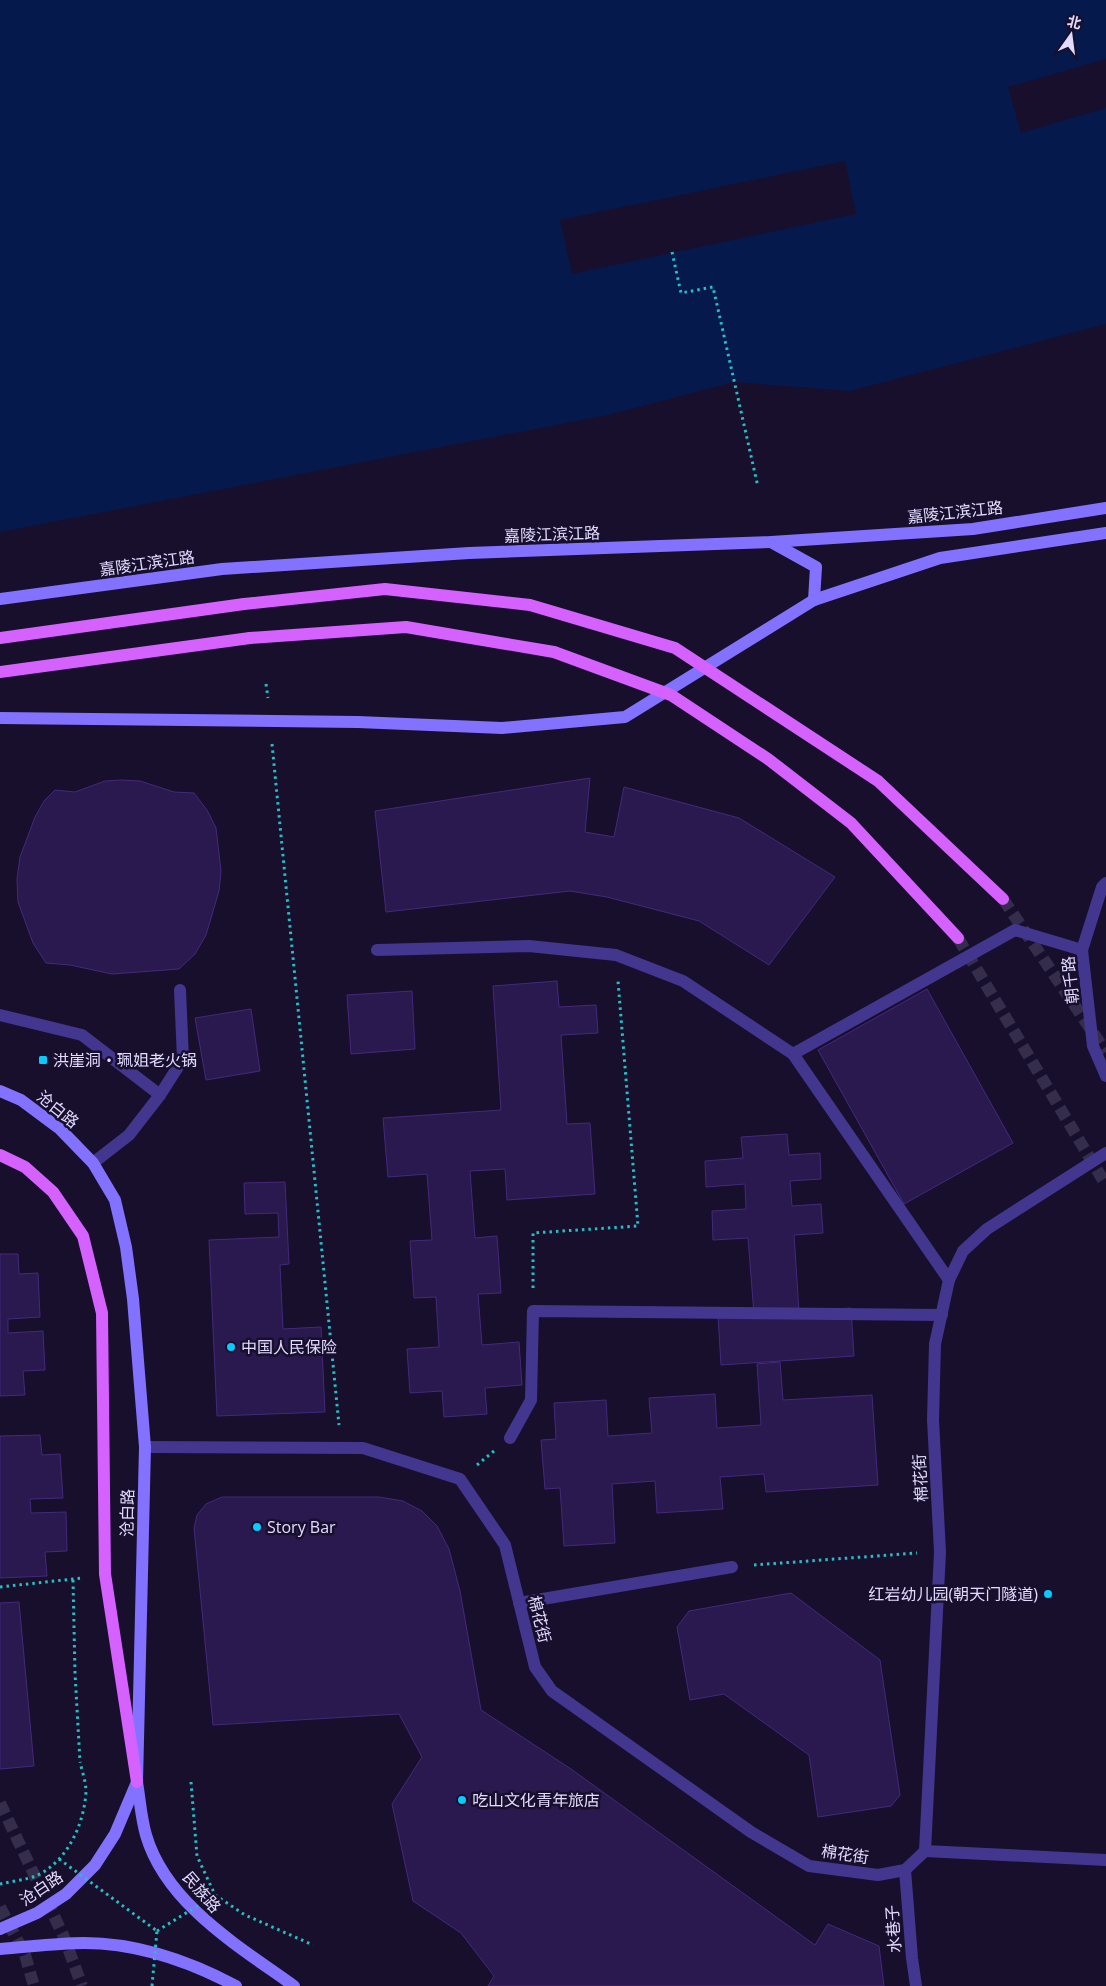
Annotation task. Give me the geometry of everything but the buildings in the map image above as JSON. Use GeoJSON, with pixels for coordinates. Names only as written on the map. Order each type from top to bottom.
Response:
{"type":"FeatureCollection","features":[{"type":"Feature","properties":{"kind":"main road","name":"嘉陵江滨江路"},"geometry":{"type":"LineString","coordinates":[[0,599],[222,569],[469,553],[771,542],[973,528],[1106,508]]}},
{"type":"Feature","properties":{"kind":"main road"},"geometry":{"type":"LineString","coordinates":[[0,718],[348,722],[502,728],[625,717],[814,600],[940,558],[1106,533]]}},
{"type":"Feature","properties":{"kind":"main road"},"geometry":{"type":"LineString","coordinates":[[771,542],[816,567],[814,600]]}},
{"type":"Feature","properties":{"kind":"main road"},"geometry":{"type":"LineString","coordinates":[[0,638],[244,604],[385,590],[530,605],[675,648],[878,781],[1003,899]]}},
{"type":"Feature","properties":{"kind":"main road"},"geometry":{"type":"LineString","coordinates":[[0,672],[250,638],[406,627],[554,652],[671,694],[768,759],[851,823],[958,938]]}},
{"type":"Feature","properties":{"kind":"main road","name":"沧白路"},"geometry":{"type":"LineString","coordinates":[[0,1090],[21,1100],[60,1128],[93,1163],[115,1200],[126,1247],[133,1299],[145,1447],[137,1782],[115,1834],[95,1865],[66,1894],[52,1904],[37,1913],[0,1929]]}},
{"type":"Feature","properties":{"kind":"main road"},"geometry":{"type":"LineString","coordinates":[[0,1155],[25,1167],[53,1192],[82,1236],[102,1313],[105,1574],[137,1782]]}},
{"type":"Feature","properties":{"kind":"main road","name":"民族路"},"geometry":{"type":"LineString","coordinates":[[137,1782],[146,1836],[159,1864],[178,1892],[209,1926],[294,1986]]}},
{"type":"Feature","properties":{"kind":"main road"},"geometry":{"type":"LineString","coordinates":[[0,1949],[84,1943],[123,1947],[169,1956],[206,1970],[236,1986]]}},
{"type":"Feature","properties":{"kind":"street","name":"朝千路"},"geometry":{"type":"LineString","coordinates":[[1106,883],[1102,886],[1082,950],[1093,1046],[1106,1076]]}},
{"type":"Feature","properties":{"kind":"street"},"geometry":{"type":"LineString","coordinates":[[793,1054],[1015,930],[1082,950]]}},
{"type":"Feature","properties":{"kind":"street"},"geometry":{"type":"LineString","coordinates":[[376,950],[529,946],[616,955],[683,981],[793,1054],[949,1280]]}},
{"type":"Feature","properties":{"kind":"street"},"geometry":{"type":"LineString","coordinates":[[93,1163],[129,1135],[160,1095],[183,1059],[180,990]]}},
{"type":"Feature","properties":{"kind":"street"},"geometry":{"type":"LineString","coordinates":[[0,1015],[82,1035],[160,1095]]}},
{"type":"Feature","properties":{"kind":"street","name":"棉花街"},"geometry":{"type":"LineString","coordinates":[[925,1851],[940,1552],[933,1420],[935,1344],[949,1280],[963,1251],[987,1229],[1106,1153]]}},
{"type":"Feature","properties":{"kind":"street"},"geometry":{"type":"LineString","coordinates":[[510,1438],[531,1400],[533,1311],[942,1315]]}},
{"type":"Feature","properties":{"kind":"street"},"geometry":{"type":"LineString","coordinates":[[145,1447],[363,1448],[460,1480]]}},
{"type":"Feature","properties":{"kind":"street","name":"棉花街"},"geometry":{"type":"LineString","coordinates":[[460,1480],[505,1545],[535,1667],[552,1691],[751,1832],[809,1866],[878,1875],[905,1870]]}},
{"type":"Feature","properties":{"kind":"street"},"geometry":{"type":"LineString","coordinates":[[519,1603],[732,1567]]}},
{"type":"Feature","properties":{"kind":"street"},"geometry":{"type":"LineString","coordinates":[[905,1870],[925,1851],[1106,1860]]}},
{"type":"Feature","properties":{"kind":"street","name":"水巷子"},"geometry":{"type":"LineString","coordinates":[[905,1870],[916,1986]]}},
{"type":"Feature","properties":{"kind":"path"},"geometry":{"type":"LineString","coordinates":[[672,252],[681,293],[713,286],[758,487]]}},
{"type":"Feature","properties":{"kind":"path"},"geometry":{"type":"LineString","coordinates":[[266,684],[268,704]]}},
{"type":"Feature","properties":{"kind":"path"},"geometry":{"type":"LineString","coordinates":[[272,743],[341,1448]]}},
{"type":"Feature","properties":{"kind":"path"},"geometry":{"type":"LineString","coordinates":[[533,1311],[533,1233],[638,1226],[616,955]]}},
{"type":"Feature","properties":{"kind":"path"},"geometry":{"type":"LineString","coordinates":[[460,1480],[510,1438]]}},
{"type":"Feature","properties":{"kind":"path"},"geometry":{"type":"LineString","coordinates":[[732,1567],[940,1552]]}},
{"type":"Feature","properties":{"kind":"path"},"geometry":{"type":"LineString","coordinates":[[0,1588],[73,1580],[105,1574]]}},
{"type":"Feature","properties":{"kind":"path"},"geometry":{"type":"LineString","coordinates":[[0,1884],[37,1875],[58,1859],[76,1834],[82,1821],[86,1790],[80,1762],[75,1673],[73,1580]]}},
{"type":"Feature","properties":{"kind":"path"},"geometry":{"type":"LineString","coordinates":[[191,1782],[196,1856],[215,1895],[245,1915],[313,1945]]}},
{"type":"Feature","properties":{"kind":"path"},"geometry":{"type":"LineString","coordinates":[[58,1859],[156,1931]]}},
{"type":"Feature","properties":{"kind":"path"},"geometry":{"type":"LineString","coordinates":[[156,1931],[215,1895]]}},
{"type":"Feature","properties":{"kind":"path"},"geometry":{"type":"LineString","coordinates":[[152,1986],[156,1931]]}},
{"type":"Feature","properties":{"kind":"water"},"geometry":{"type":"Polygon","coordinates":[[[0,0],[1106,0],[1106,324],[850,391],[734,382],[608,415],[0,532],[0,0]]]}},
{"type":"Feature","properties":{"kind":"pier"},"geometry":{"type":"Polygon","coordinates":[[[1106,59],[1106,108],[1021,133],[1008,87],[1106,59]]]}},
{"type":"Feature","properties":{"kind":"pier"},"geometry":{"type":"Polygon","coordinates":[[[845,161],[856,214],[572,274],[560,220],[845,161]]]}},
{"type":"Feature","properties":{"kind":"tunnel"},"geometry":{"type":"LineString","coordinates":[[1003,899],[1106,1052]]}},
{"type":"Feature","properties":{"kind":"tunnel"},"geometry":{"type":"LineString","coordinates":[[958,938],[1106,1185]]}},
{"type":"Feature","properties":{"kind":"tunnel"},"geometry":{"type":"LineString","coordinates":[[0,1803],[64,1937],[82,1986]]}},
{"type":"Feature","properties":{"kind":"tunnel"},"geometry":{"type":"LineString","coordinates":[[0,1907],[25,1955],[34,1986]]}},
{"type":"Feature","properties":{"kind":"place","name":"洪崖洞‧珮姐老火锅"},"geometry":{"type":"Point","coordinates":[43,1060]}},
{"type":"Feature","properties":{"kind":"place","name":"中国人民保险"},"geometry":{"type":"Point","coordinates":[231,1347]}},
{"type":"Feature","properties":{"kind":"place","name":"Story Bar"},"geometry":{"type":"Point","coordinates":[257,1527]}},
{"type":"Feature","properties":{"kind":"place","name":"红岩幼儿园(朝天门隧道)"},"geometry":{"type":"Point","coordinates":[1048,1594]}},
{"type":"Feature","properties":{"kind":"place","name":"吃山文化青年旅店"},"geometry":{"type":"Point","coordinates":[462,1800]}}]}
